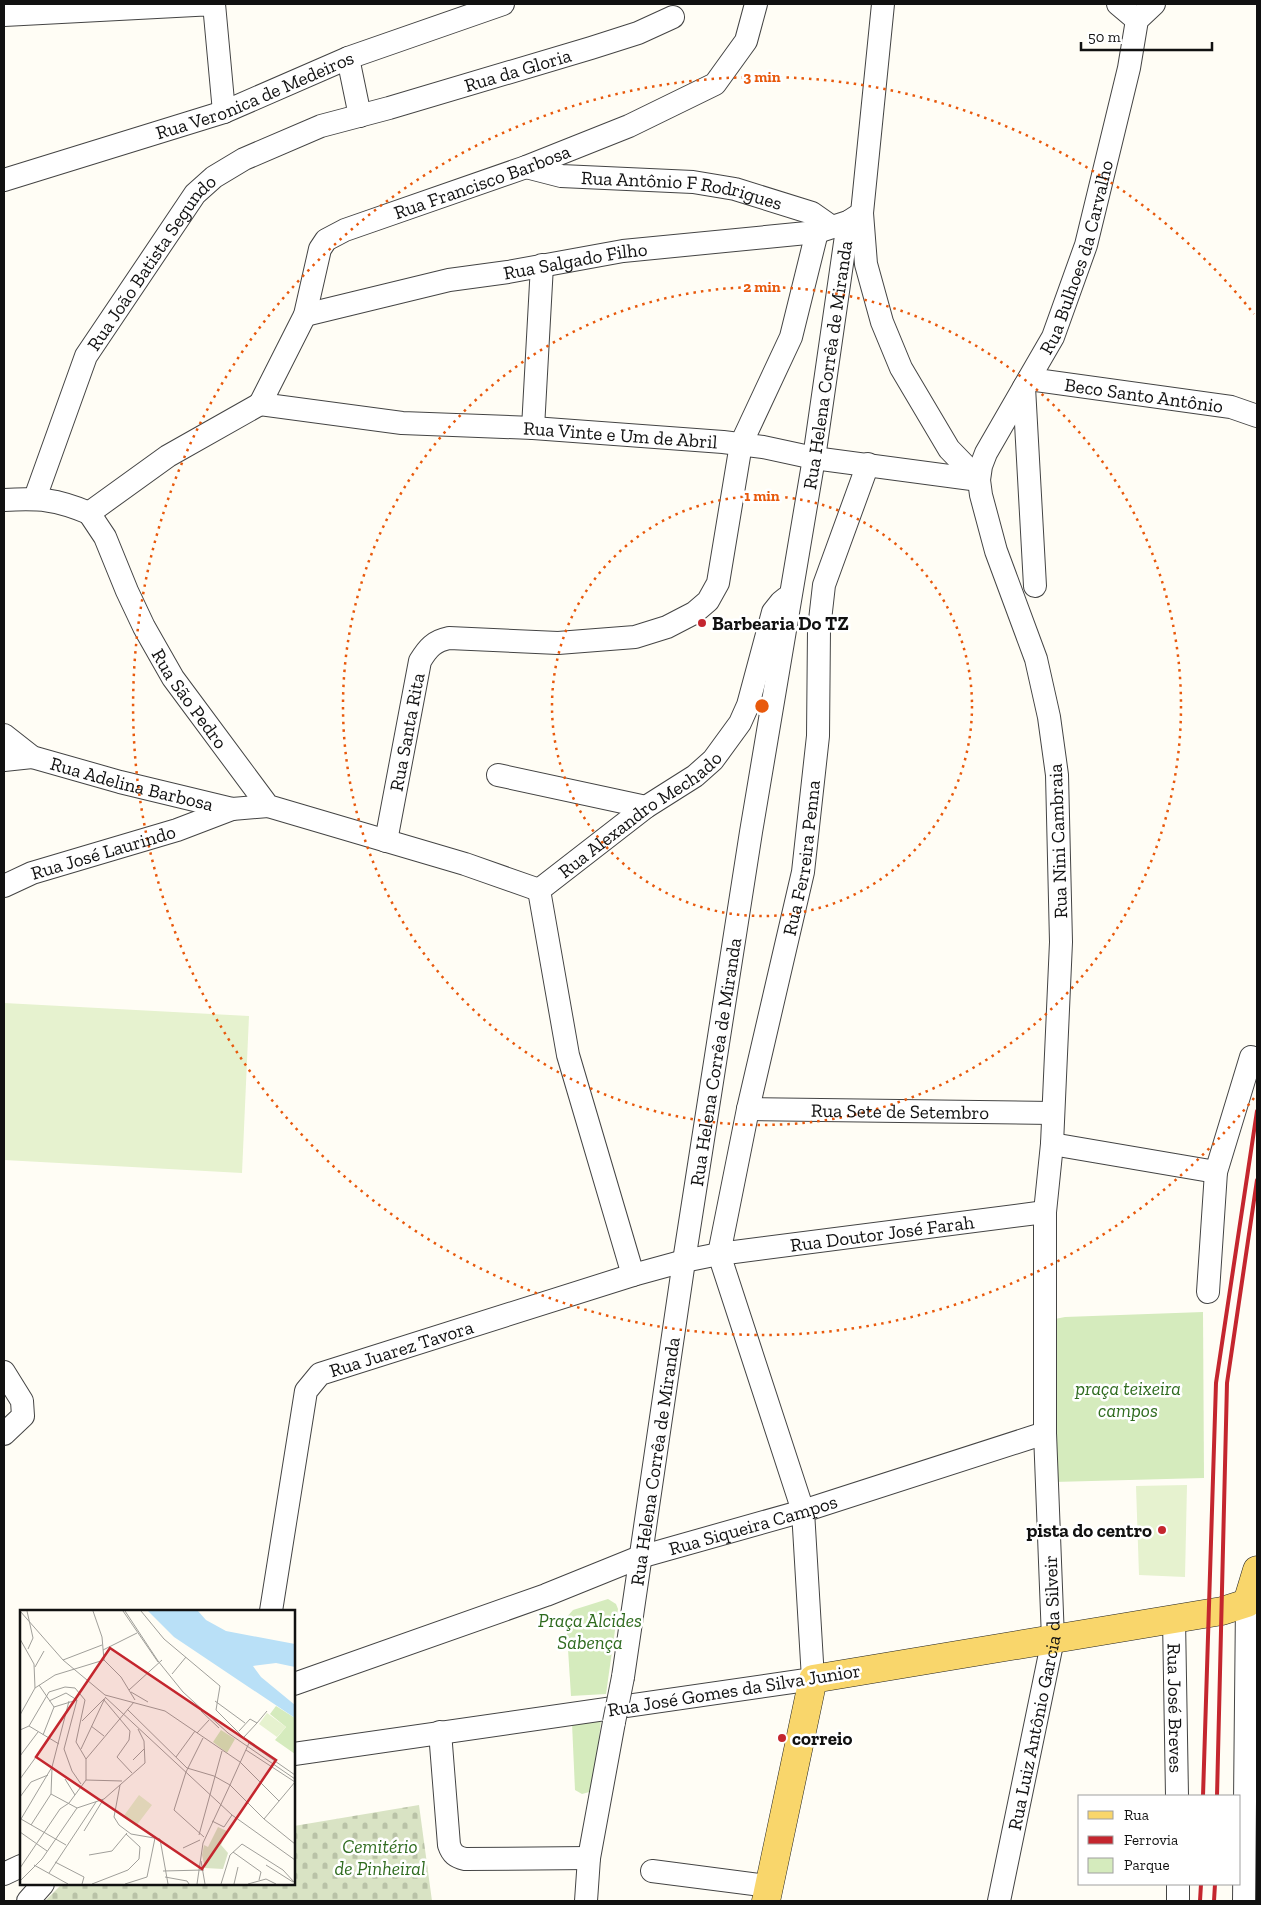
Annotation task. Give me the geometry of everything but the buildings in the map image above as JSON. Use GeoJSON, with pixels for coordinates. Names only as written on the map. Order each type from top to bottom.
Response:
{"type":"FeatureCollection","features":[{"type":"Feature","properties":{"kind":"main road"},"geometry":{"type":"LineString","coordinates":[[1247,1603],[1257,1570]]}},
{"type":"Feature","properties":{"kind":"main road","name":"Rua José Gomes da Silva Junior"},"geometry":{"type":"LineString","coordinates":[[813,1678],[1222,1611],[1247,1603]]}},
{"type":"Feature","properties":{"kind":"main road"},"geometry":{"type":"LineString","coordinates":[[767,1894],[813,1678]]}},
{"type":"Feature","properties":{"kind":"street"},"geometry":{"type":"LineString","coordinates":[[4,15],[214,4],[224,112]]}},
{"type":"Feature","properties":{"kind":"street","name":"Rua Veronica de Medeiros"},"geometry":{"type":"LineString","coordinates":[[5,181],[224,112],[348,58],[503,4]]}},
{"type":"Feature","properties":{"kind":"street","name":"Rua Francisco Barbosa"},"geometry":{"type":"LineString","coordinates":[[260,404],[305,315],[320,249],[326,240],[334,235],[526,167],[629,126],[715,84],[746,41],[756,4]]}},
{"type":"Feature","properties":{"kind":"street","name":"Rua Helena Corrêa de Miranda"},"geometry":{"type":"LineString","coordinates":[[586,1901],[589,1858],[623,1677],[684,1261],[751,832],[814,458],[840,224],[883,4]]}},
{"type":"Feature","properties":{"kind":"street"},"geometry":{"type":"LineString","coordinates":[[1118,4],[1137,20],[1154,4]]}},
{"type":"Feature","properties":{"kind":"street","name":"Rua da Gloria"},"geometry":{"type":"LineString","coordinates":[[360,116],[638,33],[672,8]]}},
{"type":"Feature","properties":{"kind":"street","name":"Rua Bulhoes da Carvalho"},"geometry":{"type":"LineString","coordinates":[[979,480],[981,466],[986,453],[1053,337],[1086,245],[1129,68],[1137,20]]}},
{"type":"Feature","properties":{"kind":"street"},"geometry":{"type":"LineString","coordinates":[[348,58],[360,116]]}},
{"type":"Feature","properties":{"kind":"street","name":"Rua João Batista Segundo"},"geometry":{"type":"LineString","coordinates":[[35,498],[86,356],[195,194],[214,177],[244,159],[321,126],[360,116]]}},
{"type":"Feature","properties":{"kind":"street","name":"Rua Antônio F Rodrigues"},"geometry":{"type":"LineString","coordinates":[[526,167],[561,176],[693,182],[735,189],[812,213],[840,224]]}},
{"type":"Feature","properties":{"kind":"street"},"geometry":{"type":"LineString","coordinates":[[741,444],[791,337],[840,224]]}},
{"type":"Feature","properties":{"kind":"street"},"geometry":{"type":"LineString","coordinates":[[840,224],[866,264],[882,322],[901,368],[949,448],[979,480]]}},
{"type":"Feature","properties":{"kind":"street","name":"Rua Salgado Filho"},"geometry":{"type":"LineString","coordinates":[[305,315],[449,280],[624,251],[840,224]]}},
{"type":"Feature","properties":{"kind":"street"},"geometry":{"type":"LineString","coordinates":[[533,428],[542,265]]}},
{"type":"Feature","properties":{"kind":"street"},"geometry":{"type":"LineString","coordinates":[[1027,383],[1035,586]]}},
{"type":"Feature","properties":{"kind":"street","name":"Beco Santo Antônio"},"geometry":{"type":"LineString","coordinates":[[1027,383],[1231,407],[1257,416]]}},
{"type":"Feature","properties":{"kind":"street"},"geometry":{"type":"LineString","coordinates":[[4,500],[35,498],[67,504],[89,513],[168,456],[260,404]]}},
{"type":"Feature","properties":{"kind":"street","name":"Rua Vinte e Um de Abril"},"geometry":{"type":"LineString","coordinates":[[260,404],[402,423],[533,428],[741,444],[814,458],[979,480]]}},
{"type":"Feature","properties":{"kind":"street","name":"Rua Santa Rita"},"geometry":{"type":"LineString","coordinates":[[386,841],[420,661],[428,648],[438,640],[450,638],[558,643],[635,637],[674,623],[694,613],[708,601],[718,583],[741,444]]}},
{"type":"Feature","properties":{"kind":"street","name":"Rua Ferreira Penna"},"geometry":{"type":"LineString","coordinates":[[719,1254],[748,1109],[803,872],[818,736],[819,629],[824,585],[868,464]]}},
{"type":"Feature","properties":{"kind":"street","name":"Rua Nini Cambraia"},"geometry":{"type":"LineString","coordinates":[[979,480],[982,504],[996,551],[1036,659],[1049,717],[1057,775],[1061,942],[1052,1144],[1045,1212]]}},
{"type":"Feature","properties":{"kind":"street","name":"Rua São Pedro"},"geometry":{"type":"LineString","coordinates":[[89,513],[105,537],[144,628],[173,678],[268,806]]}},
{"type":"Feature","properties":{"kind":"street","name":"Rua Alexandro Mechado"},"geometry":{"type":"LineString","coordinates":[[539,890],[646,807],[705,768],[740,722],[748,705],[773,612],[783,600],[791,595]]}},
{"type":"Feature","properties":{"kind":"street","name":"Rua Adelina Barbosa"},"geometry":{"type":"LineString","coordinates":[[4,735],[32,756],[120,782],[232,809],[268,806]]}},
{"type":"Feature","properties":{"kind":"street"},"geometry":{"type":"LineString","coordinates":[[4,760],[32,756]]}},
{"type":"Feature","properties":{"kind":"street"},"geometry":{"type":"LineString","coordinates":[[498,775],[646,807]]}},
{"type":"Feature","properties":{"kind":"street"},"geometry":{"type":"LineString","coordinates":[[268,806],[465,864],[539,890],[568,1055],[633,1275]]}},
{"type":"Feature","properties":{"kind":"street","name":"Rua José Laurindo"},"geometry":{"type":"LineString","coordinates":[[4,886],[32,873],[177,830],[232,809]]}},
{"type":"Feature","properties":{"kind":"street"},"geometry":{"type":"LineString","coordinates":[[1208,1292],[1216,1172],[1251,1057]]}},
{"type":"Feature","properties":{"kind":"street","name":"Rua Sete de Setembro"},"geometry":{"type":"LineString","coordinates":[[748,1109],[1052,1113]]}},
{"type":"Feature","properties":{"kind":"street"},"geometry":{"type":"LineString","coordinates":[[1052,1144],[1216,1172]]}},
{"type":"Feature","properties":{"kind":"street","name":"Rua Doutor José Farah"},"geometry":{"type":"LineString","coordinates":[[719,1254],[1045,1212]]}},
{"type":"Feature","properties":{"kind":"street","name":"Rua Luiz Antônio Garcia da Silveir"},"geometry":{"type":"LineString","coordinates":[[999,1901],[1053,1639],[1045,1434],[1045,1212]]}},
{"type":"Feature","properties":{"kind":"street"},"geometry":{"type":"LineString","coordinates":[[719,1254],[804,1510],[813,1678]]}},
{"type":"Feature","properties":{"kind":"street","name":"Rua Juarez Tavora"},"geometry":{"type":"LineString","coordinates":[[271,1610],[306,1391],[320,1374],[633,1275],[684,1261],[719,1254]]}},
{"type":"Feature","properties":{"kind":"street"},"geometry":{"type":"LineString","coordinates":[[4,1372],[22,1402],[23,1416],[4,1434]]}},
{"type":"Feature","properties":{"kind":"street","name":"Rua Siqueira Campos"},"geometry":{"type":"LineString","coordinates":[[295,1684],[546,1595],[640,1557],[804,1510],[1045,1434]]}},
{"type":"Feature","properties":{"kind":"street"},"geometry":{"type":"LineString","coordinates":[[1244,1901],[1247,1603]]}},
{"type":"Feature","properties":{"kind":"street","name":"Rua José Breves"},"geometry":{"type":"LineString","coordinates":[[1174,1619],[1177,1795]]}},
{"type":"Feature","properties":{"kind":"street","name":"Rua José Gomes da Silva Junior"},"geometry":{"type":"LineString","coordinates":[[295,1754],[813,1678]]}},
{"type":"Feature","properties":{"kind":"street"},"geometry":{"type":"LineString","coordinates":[[440,1732],[449,1845],[452,1853],[458,1858],[465,1859],[589,1858]]}},
{"type":"Feature","properties":{"kind":"street"},"geometry":{"type":"LineString","coordinates":[[4,1874],[20,1866]]}},
{"type":"Feature","properties":{"kind":"street"},"geometry":{"type":"LineString","coordinates":[[652,1871],[767,1894]]}},
{"type":"Feature","properties":{"kind":"street"},"geometry":{"type":"LineString","coordinates":[[28,1901],[42,1885]]}},
{"type":"Feature","properties":{"kind":"street"},"geometry":{"type":"LineString","coordinates":[[1178,1885],[1178,1901]]}},
{"type":"Feature","properties":{"kind":"green space"},"geometry":{"type":"Polygon","coordinates":[[[4,1003],[249,1016],[242,1173],[4,1160],[4,1003]]]}},
{"type":"Feature","properties":{"kind":"green space","name":"praça teixeira campos"},"geometry":{"type":"Polygon","coordinates":[[[1203,1312],[1204,1478],[1054,1482],[1050,1320],[1065,1317],[1203,1312]]]}},
{"type":"Feature","properties":{"kind":"green space","name":"pista do centro"},"geometry":{"type":"Polygon","coordinates":[[[1187,1485],[1185,1577],[1139,1575],[1136,1486],[1187,1485]]]}},
{"type":"Feature","properties":{"kind":"green space","name":"Praça Alcides Sabença"},"geometry":{"type":"Polygon","coordinates":[[[608,1599],[616,1604],[618,1609],[606,1694],[571,1696],[566,1618],[573,1610],[608,1599]]]}},
{"type":"Feature","properties":{"kind":"green space"},"geometry":{"type":"Polygon","coordinates":[[[601,1721],[593,1791],[582,1794],[575,1790],[572,1723],[601,1721]]]}},
{"type":"Feature","properties":{"kind":"green space","name":"Cemitério de Pinheiral"},"geometry":{"type":"Polygon","coordinates":[[[419,1805],[432,1901],[45,1901],[61,1885],[295,1885],[295,1826],[419,1805]]]}},
{"type":"Feature","properties":{"kind":"railway"},"geometry":{"type":"LineString","coordinates":[[1203,1795],[1216,1383],[1257,1111]]}},
{"type":"Feature","properties":{"kind":"railway"},"geometry":{"type":"LineString","coordinates":[[1217,1795],[1227,1383],[1257,1180]]}},
{"type":"Feature","properties":{"kind":"railway"},"geometry":{"type":"LineString","coordinates":[[1200,1901],[1201,1885]]}},
{"type":"Feature","properties":{"kind":"railway"},"geometry":{"type":"LineString","coordinates":[[1214,1901],[1215,1885]]}},
{"type":"Feature","properties":{"kind":"place","name":"Barbearia Do TZ"},"geometry":{"type":"Point","coordinates":[702,623]}},
{"type":"Feature","properties":{"kind":"place","name":"pista do centro"},"geometry":{"type":"Point","coordinates":[1162,1530]}},
{"type":"Feature","properties":{"kind":"place","name":"correio"},"geometry":{"type":"Point","coordinates":[782,1738]}}]}
